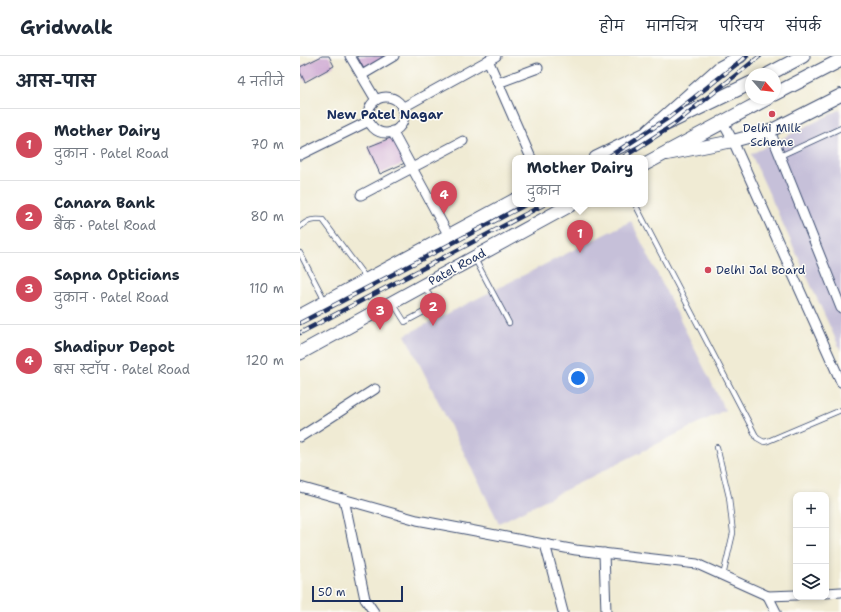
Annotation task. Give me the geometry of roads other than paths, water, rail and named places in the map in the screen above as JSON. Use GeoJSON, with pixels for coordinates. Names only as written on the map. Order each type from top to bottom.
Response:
{"type":"FeatureCollection","features":[{"type":"Feature","properties":{"kind":"main road"},"geometry":{"type":"LineString","coordinates":[[780,68],[803,56]]}},
{"type":"Feature","properties":{"kind":"main road"},"geometry":{"type":"LineString","coordinates":[[781,91],[841,60]]}},
{"type":"Feature","properties":{"kind":"main road"},"geometry":{"type":"LineString","coordinates":[[602,155],[745,86]]}},
{"type":"Feature","properties":{"kind":"main road"},"geometry":{"type":"LineString","coordinates":[[648,162],[756,104]]}},
{"type":"Feature","properties":{"kind":"main road"},"geometry":{"type":"LineString","coordinates":[[300,316],[512,202]]}},
{"type":"Feature","properties":{"kind":"main road","name":"Patel Road"},"geometry":{"type":"LineString","coordinates":[[300,353],[567,207]]}},
{"type":"Feature","properties":{"kind":"street"},"geometry":{"type":"LineString","coordinates":[[350,56],[376,100]]}},
{"type":"Feature","properties":{"kind":"street"},"geometry":{"type":"LineString","coordinates":[[362,75],[394,56]]}},
{"type":"Feature","properties":{"kind":"street"},"geometry":{"type":"LineString","coordinates":[[642,135],[719,68],[741,56]]}},
{"type":"Feature","properties":{"kind":"street"},"geometry":{"type":"LineString","coordinates":[[402,108],[492,58],[498,83],[530,155]]}},
{"type":"Feature","properties":{"kind":"street"},"geometry":{"type":"LineString","coordinates":[[498,83],[538,68]]}},
{"type":"Feature","properties":{"kind":"street"},"geometry":{"type":"LineString","coordinates":[[660,156],[733,141],[770,131],[841,95]]}},
{"type":"Feature","properties":{"kind":"street"},"geometry":{"type":"LineString","coordinates":[[381,98],[391,98],[396,100],[402,108],[403,119],[400,125],[392,131],[381,132],[372,126],[369,121],[369,109],[376,100],[381,98]]}},
{"type":"Feature","properties":{"kind":"street"},"geometry":{"type":"LineString","coordinates":[[300,155],[369,121]]}},
{"type":"Feature","properties":{"kind":"street"},"geometry":{"type":"LineString","coordinates":[[722,122],[733,141],[841,382]]}},
{"type":"Feature","properties":{"kind":"street"},"geometry":{"type":"LineString","coordinates":[[392,131],[449,236]]}},
{"type":"Feature","properties":{"kind":"street"},"geometry":{"type":"LineString","coordinates":[[770,131],[841,308]]}},
{"type":"Feature","properties":{"kind":"street"},"geometry":{"type":"LineString","coordinates":[[361,195],[463,141]]}},
{"type":"Feature","properties":{"kind":"street"},"geometry":{"type":"LineString","coordinates":[[300,437],[375,389]]}},
{"type":"Feature","properties":{"kind":"street"},"geometry":{"type":"LineString","coordinates":[[300,487],[344,498],[418,520],[545,544],[604,553],[697,564],[768,596],[793,595]]}},
{"type":"Feature","properties":{"kind":"street"},"geometry":{"type":"LineString","coordinates":[[344,498],[364,599],[374,612]]}},
{"type":"Feature","properties":{"kind":"street"},"geometry":{"type":"LineString","coordinates":[[545,544],[563,612]]}},
{"type":"Feature","properties":{"kind":"street"},"geometry":{"type":"LineString","coordinates":[[604,553],[606,612]]}},
{"type":"Feature","properties":{"kind":"street"},"geometry":{"type":"LineString","coordinates":[[829,593],[841,592]]}},
{"type":"Feature","properties":{"kind":"street"},"geometry":{"type":"LineString","coordinates":[[768,596],[776,612]]}},
{"type":"Feature","properties":{"kind":"lane"},"geometry":{"type":"LineString","coordinates":[[780,156],[841,128]]}},
{"type":"Feature","properties":{"kind":"lane"},"geometry":{"type":"LineString","coordinates":[[637,207],[757,438],[764,442],[768,441],[841,410]]}},
{"type":"Feature","properties":{"kind":"lane"},"geometry":{"type":"LineString","coordinates":[[300,227],[305,222],[314,219],[323,220],[368,280]]}},
{"type":"Feature","properties":{"kind":"lane"},"geometry":{"type":"LineString","coordinates":[[300,253],[326,302]]}},
{"type":"Feature","properties":{"kind":"lane"},"geometry":{"type":"LineString","coordinates":[[474,258],[509,322]]}},
{"type":"Feature","properties":{"kind":"lane"},"geometry":{"type":"LineString","coordinates":[[392,302],[404,322],[435,306],[424,285]]}},
{"type":"Feature","properties":{"kind":"lane"},"geometry":{"type":"LineString","coordinates":[[717,447],[729,497],[733,533],[723,576]]}},
{"type":"Feature","properties":{"kind":"railway"},"geometry":{"type":"LineString","coordinates":[[612,155],[668,118],[747,56]]}},
{"type":"Feature","properties":{"kind":"railway"},"geometry":{"type":"LineString","coordinates":[[627,155],[673,125],[760,56]]}},
{"type":"Feature","properties":{"kind":"railway"},"geometry":{"type":"LineString","coordinates":[[300,323],[521,207]]}},
{"type":"Feature","properties":{"kind":"railway"},"geometry":{"type":"LineString","coordinates":[[300,333],[539,207]]}},
{"type":"Feature","properties":{"kind":"place","name":"Delhi Milk Scheme"},"geometry":{"type":"Point","coordinates":[772,114]}},
{"type":"Feature","properties":{"kind":"place","name":"Shadipur Depot"},"geometry":{"type":"Point","coordinates":[444,214]}},
{"type":"Feature","properties":{"kind":"place","name":"Mother Dairy"},"geometry":{"type":"Point","coordinates":[580,253]}},
{"type":"Feature","properties":{"kind":"place","name":"Delhi Jal Board"},"geometry":{"type":"Point","coordinates":[708,270]}},
{"type":"Feature","properties":{"kind":"place","name":"Canara Bank"},"geometry":{"type":"Point","coordinates":[433,326]}},
{"type":"Feature","properties":{"kind":"place","name":"Sapna Opticians"},"geometry":{"type":"Point","coordinates":[380,330]}},
{"type":"Feature","properties":{"kind":"district","name":"New Patel Nagar"},"geometry":{"type":"Point","coordinates":[385,114]}}]}
